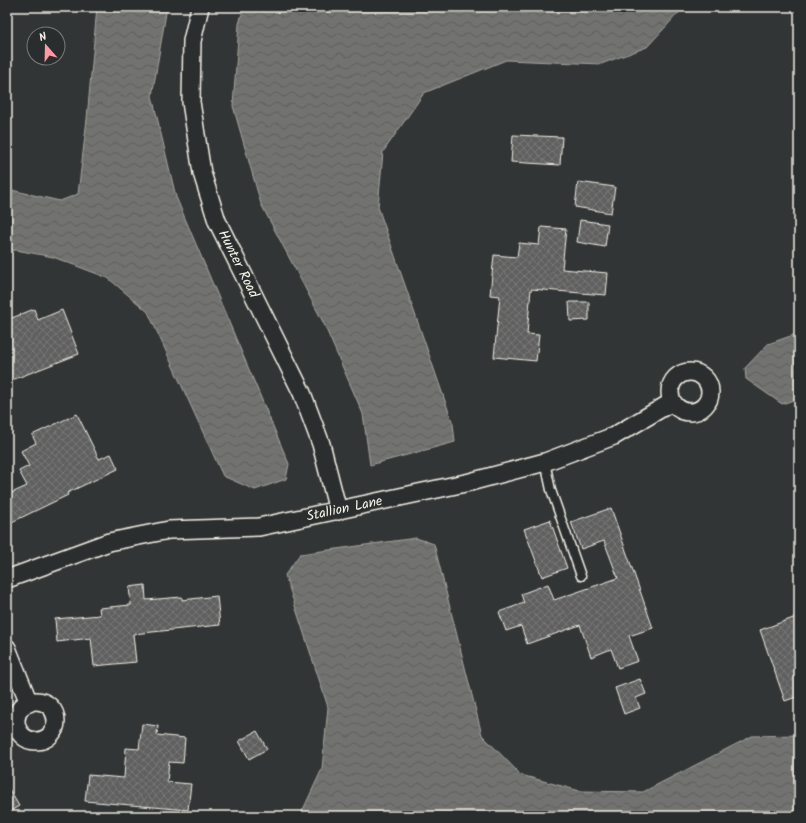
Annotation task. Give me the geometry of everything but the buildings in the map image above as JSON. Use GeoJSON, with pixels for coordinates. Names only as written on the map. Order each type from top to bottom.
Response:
{"type":"FeatureCollection","features":[{"type":"Feature","properties":{"kind":"street","name":"Hunter Road"},"geometry":{"type":"LineString","coordinates":[[200,7],[192,41],[191,102],[202,173],[217,221],[302,393],[321,444],[338,510]]}},
{"type":"Feature","properties":{"kind":"street","name":"Stallion Lane"},"geometry":{"type":"LineString","coordinates":[[7,579],[109,542],[169,530],[259,527],[470,482],[545,462],[614,436],[672,402]]}},
{"type":"Feature","properties":{"kind":"street"},"geometry":{"type":"LineString","coordinates":[[7,648],[30,703]]}},
{"type":"Feature","properties":{"kind":"lane"},"geometry":{"type":"LineString","coordinates":[[545,462],[551,490],[581,576]]}},
{"type":"Feature","properties":{"kind":"water"},"geometry":{"type":"Polygon","coordinates":[[[97,7],[167,7],[152,96],[176,197],[289,464],[286,479],[255,490],[223,476],[148,312],[108,278],[53,257],[16,250],[7,252],[7,189],[60,201],[78,194],[87,119],[97,7]]]}},
{"type":"Feature","properties":{"kind":"water"},"geometry":{"type":"Polygon","coordinates":[[[244,7],[684,7],[647,47],[601,64],[506,60],[424,93],[383,152],[378,207],[453,424],[455,442],[370,465],[363,414],[323,322],[261,204],[233,106],[239,24],[244,7]]]}},
{"type":"Feature","properties":{"kind":"water"},"geometry":{"type":"Polygon","coordinates":[[[799,333],[799,398],[782,404],[746,379],[745,368],[768,344],[799,333]]]}},
{"type":"Feature","properties":{"kind":"water"},"geometry":{"type":"Polygon","coordinates":[[[416,538],[434,544],[482,735],[521,775],[580,791],[643,792],[752,736],[799,735],[799,816],[300,816],[322,769],[328,707],[285,575],[300,554],[416,538]]]}}]}
